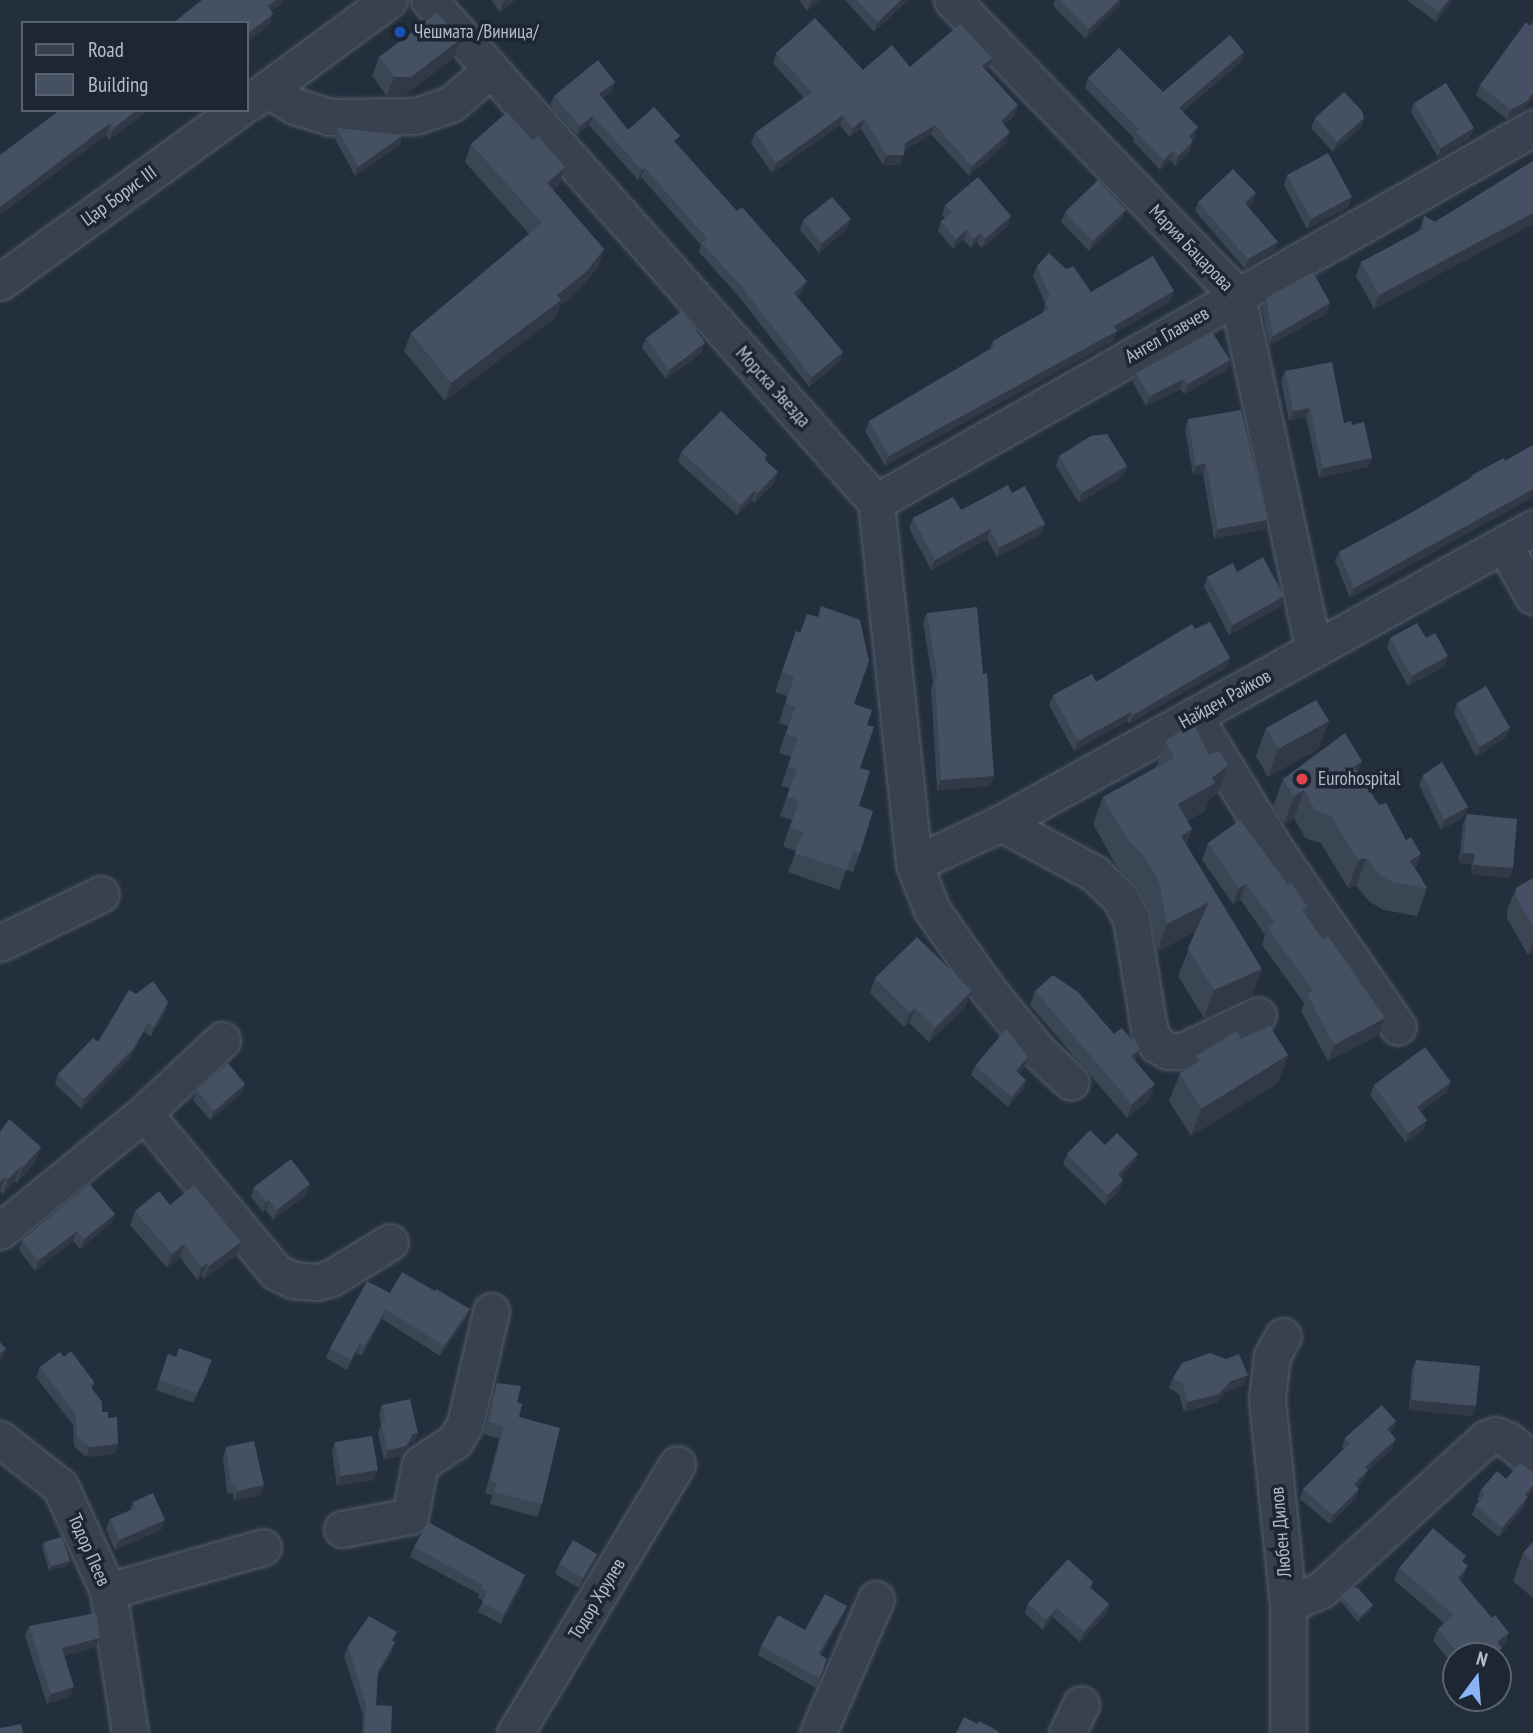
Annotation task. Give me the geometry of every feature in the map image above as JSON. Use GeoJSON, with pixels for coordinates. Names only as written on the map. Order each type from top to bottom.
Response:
{"type":"FeatureCollection","features":[{"type":"Feature","properties":{"kind":"street"},"geometry":{"type":"LineString","coordinates":[[257,97],[389,0]]}},
{"type":"Feature","properties":{"kind":"street","name":"Морска Звезда"},"geometry":{"type":"LineString","coordinates":[[429,0],[876,502]]}},
{"type":"Feature","properties":{"kind":"street","name":"Мария Бацарова"},"geometry":{"type":"LineString","coordinates":[[952,0],[1237,295],[1314,649]]}},
{"type":"Feature","properties":{"kind":"street"},"geometry":{"type":"LineString","coordinates":[[257,97],[329,117],[416,116],[451,104],[490,70]]}},
{"type":"Feature","properties":{"kind":"street","name":"Цар Борис III"},"geometry":{"type":"LineString","coordinates":[[0,282],[235,112]]}},
{"type":"Feature","properties":{"kind":"street","name":"Ангел Главчев"},"geometry":{"type":"LineString","coordinates":[[876,502],[1533,128]]}},
{"type":"Feature","properties":{"kind":"street"},"geometry":{"type":"LineString","coordinates":[[876,502],[914,864],[932,910],[988,990],[1040,1053],[1071,1082]]}},
{"type":"Feature","properties":{"kind":"street"},"geometry":{"type":"LineString","coordinates":[[1519,536],[1533,596]]}},
{"type":"Feature","properties":{"kind":"street","name":"Найден Райков"},"geometry":{"type":"LineString","coordinates":[[914,864],[1001,824],[1519,536]]}},
{"type":"Feature","properties":{"kind":"street"},"geometry":{"type":"LineString","coordinates":[[1194,716],[1278,853],[1398,1027]]}},
{"type":"Feature","properties":{"kind":"street"},"geometry":{"type":"LineString","coordinates":[[1001,824],[1094,873],[1119,898],[1130,919],[1149,1029],[1156,1044],[1168,1051],[1182,1051],[1258,1016]]}},
{"type":"Feature","properties":{"kind":"street"},"geometry":{"type":"LineString","coordinates":[[0,943],[102,894]]}},
{"type":"Feature","properties":{"kind":"street"},"geometry":{"type":"LineString","coordinates":[[0,1231],[144,1113],[222,1040]]}},
{"type":"Feature","properties":{"kind":"street"},"geometry":{"type":"LineString","coordinates":[[144,1113],[276,1272],[293,1280],[317,1282],[331,1278],[390,1242]]}},
{"type":"Feature","properties":{"kind":"street"},"geometry":{"type":"LineString","coordinates":[[342,1529],[410,1516],[420,1464],[454,1441],[465,1424],[491,1311]]}},
{"type":"Feature","properties":{"kind":"street","name":"Любен Дилов"},"geometry":{"type":"LineString","coordinates":[[1283,1336],[1272,1356],[1267,1399],[1288,1604],[1288,1733]]}},
{"type":"Feature","properties":{"kind":"street"},"geometry":{"type":"LineString","coordinates":[[1288,1604],[1321,1590],[1485,1439],[1495,1436],[1508,1440],[1533,1460]]}},
{"type":"Feature","properties":{"kind":"street","name":"Тодор Пеев"},"geometry":{"type":"LineString","coordinates":[[0,1439],[60,1486],[108,1591],[130,1733]]}},
{"type":"Feature","properties":{"kind":"street","name":"Тодор Хрулев"},"geometry":{"type":"LineString","coordinates":[[515,1733],[677,1464]]}},
{"type":"Feature","properties":{"kind":"street"},"geometry":{"type":"LineString","coordinates":[[108,1591],[263,1547]]}},
{"type":"Feature","properties":{"kind":"street"},"geometry":{"type":"LineString","coordinates":[[818,1733],[876,1599]]}},
{"type":"Feature","properties":{"kind":"building"},"geometry":{"type":"Polygon","coordinates":[[[202,0],[276,0],[268,6],[273,14],[250,32],[248,21],[176,21],[202,0]]]}},
{"type":"Feature","properties":{"kind":"building"},"geometry":{"type":"Polygon","coordinates":[[[857,0],[901,0],[878,22],[857,0]]]}},
{"type":"Feature","properties":{"kind":"building"},"geometry":{"type":"Polygon","coordinates":[[[1060,0],[1119,0],[1089,29],[1060,0]]]}},
{"type":"Feature","properties":{"kind":"building"},"geometry":{"type":"Polygon","coordinates":[[[1423,0],[1449,0],[1439,12],[1423,0]]]}},
{"type":"Feature","properties":{"kind":"building"},"geometry":{"type":"Polygon","coordinates":[[[437,13],[461,39],[411,77],[394,77],[379,57],[437,13]]]}},
{"type":"Feature","properties":{"kind":"building"},"geometry":{"type":"Polygon","coordinates":[[[815,18],[863,70],[892,45],[910,67],[960,24],[992,58],[982,66],[1018,105],[1001,121],[1010,132],[972,166],[935,125],[905,143],[904,155],[887,155],[864,119],[853,128],[843,115],[776,163],[755,133],[812,92],[776,53],[815,18]]]}},
{"type":"Feature","properties":{"kind":"building"},"geometry":{"type":"Polygon","coordinates":[[[1526,22],[1530,26],[1533,22],[1533,93],[1527,101],[1511,110],[1480,85],[1526,22]]]}},
{"type":"Feature","properties":{"kind":"building"},"geometry":{"type":"Polygon","coordinates":[[[1230,35],[1244,52],[1179,108],[1198,127],[1189,136],[1193,141],[1178,156],[1173,151],[1164,160],[1136,132],[1139,129],[1088,78],[1119,48],[1163,92],[1230,35]]]}},
{"type":"Feature","properties":{"kind":"building"},"geometry":{"type":"Polygon","coordinates":[[[598,60],[615,82],[599,94],[628,130],[654,107],[680,136],[674,141],[737,211],[742,207],[807,281],[794,293],[843,352],[812,377],[743,288],[702,243],[707,238],[645,168],[642,170],[593,116],[580,126],[554,96],[598,60]]]}},
{"type":"Feature","properties":{"kind":"building"},"geometry":{"type":"Polygon","coordinates":[[[1446,83],[1474,128],[1441,148],[1414,103],[1446,83]]]}},
{"type":"Feature","properties":{"kind":"building"},"geometry":{"type":"Polygon","coordinates":[[[1344,92],[1362,111],[1364,118],[1337,142],[1315,118],[1344,92]]]}},
{"type":"Feature","properties":{"kind":"building"},"geometry":{"type":"Polygon","coordinates":[[[57,112],[134,112],[114,128],[110,123],[0,207],[0,155],[57,112]]]}},
{"type":"Feature","properties":{"kind":"building"},"geometry":{"type":"Polygon","coordinates":[[[507,112],[533,141],[538,136],[565,167],[547,183],[604,249],[586,272],[557,295],[561,300],[451,383],[411,333],[542,223],[471,144],[507,112]]]}},
{"type":"Feature","properties":{"kind":"building"},"geometry":{"type":"Polygon","coordinates":[[[337,128],[403,135],[358,167],[337,128]]]}},
{"type":"Feature","properties":{"kind":"building"},"geometry":{"type":"Polygon","coordinates":[[[1328,153],[1352,197],[1311,219],[1287,175],[1328,153]]]}},
{"type":"Feature","properties":{"kind":"building"},"geometry":{"type":"Polygon","coordinates":[[[1533,161],[1533,213],[1379,295],[1361,262],[1423,229],[1424,216],[1435,222],[1533,161]]]}},
{"type":"Feature","properties":{"kind":"building"},"geometry":{"type":"Polygon","coordinates":[[[1233,169],[1256,193],[1245,203],[1278,242],[1248,259],[1198,202],[1233,169]]]}},
{"type":"Feature","properties":{"kind":"building"},"geometry":{"type":"Polygon","coordinates":[[[978,177],[1011,216],[986,238],[981,233],[974,239],[967,230],[956,239],[941,221],[952,212],[945,205],[978,177]]]}},
{"type":"Feature","properties":{"kind":"building"},"geometry":{"type":"Polygon","coordinates":[[[1098,180],[1126,210],[1093,241],[1065,212],[1098,180]]]}},
{"type":"Feature","properties":{"kind":"building"},"geometry":{"type":"Polygon","coordinates":[[[832,197],[851,219],[822,243],[803,220],[832,197]]]}},
{"type":"Feature","properties":{"kind":"building"},"geometry":{"type":"Polygon","coordinates":[[[1049,253],[1066,269],[1073,266],[1091,292],[1153,256],[1174,291],[1114,326],[1117,331],[889,456],[869,421],[995,346],[993,341],[1049,309],[1046,302],[1050,296],[1037,266],[1049,253]]]}},
{"type":"Feature","properties":{"kind":"building"},"geometry":{"type":"Polygon","coordinates":[[[1313,272],[1330,303],[1273,336],[1266,298],[1313,272]]]}},
{"type":"Feature","properties":{"kind":"building"},"geometry":{"type":"Polygon","coordinates":[[[682,311],[705,343],[669,370],[646,338],[682,311]]]}},
{"type":"Feature","properties":{"kind":"building"},"geometry":{"type":"Polygon","coordinates":[[[1212,332],[1230,360],[1188,384],[1183,379],[1150,396],[1136,373],[1212,332]]]}},
{"type":"Feature","properties":{"kind":"building"},"geometry":{"type":"Polygon","coordinates":[[[1332,362],[1344,423],[1351,421],[1352,425],[1364,422],[1372,458],[1323,468],[1310,408],[1293,411],[1285,371],[1332,362]]]}},
{"type":"Feature","properties":{"kind":"building"},"geometry":{"type":"Polygon","coordinates":[[[1241,410],[1267,520],[1218,529],[1206,463],[1196,466],[1188,419],[1241,410]]]}},
{"type":"Feature","properties":{"kind":"building"},"geometry":{"type":"Polygon","coordinates":[[[721,411],[767,455],[763,458],[778,472],[758,493],[755,490],[741,505],[681,452],[721,411]]]}},
{"type":"Feature","properties":{"kind":"building"},"geometry":{"type":"Polygon","coordinates":[[[1107,434],[1127,466],[1082,493],[1059,456],[1091,436],[1107,434]]]}},
{"type":"Feature","properties":{"kind":"building"},"geometry":{"type":"Polygon","coordinates":[[[1533,445],[1533,489],[1354,588],[1339,552],[1411,513],[1473,477],[1472,475],[1533,445]]]}},
{"type":"Feature","properties":{"kind":"building"},"geometry":{"type":"Polygon","coordinates":[[[1008,485],[1012,493],[1025,486],[1045,524],[1000,547],[990,529],[935,560],[913,518],[953,497],[961,510],[1008,485]]]}},
{"type":"Feature","properties":{"kind":"building"},"geometry":{"type":"Polygon","coordinates":[[[1263,557],[1284,596],[1233,625],[1207,577],[1233,563],[1237,572],[1263,557]]]}},
{"type":"Feature","properties":{"kind":"building"},"geometry":{"type":"Polygon","coordinates":[[[821,606],[860,620],[869,661],[854,704],[872,710],[867,725],[874,727],[860,768],[870,771],[859,806],[873,811],[860,853],[853,851],[846,870],[795,853],[803,832],[790,827],[799,801],[787,796],[797,769],[788,767],[798,738],[786,734],[795,707],[786,703],[794,677],[782,672],[796,631],[801,633],[807,614],[818,617],[821,606]]]}},
{"type":"Feature","properties":{"kind":"building"},"geometry":{"type":"Polygon","coordinates":[[[977,607],[983,674],[987,673],[994,776],[941,780],[935,679],[938,678],[927,613],[977,607]]]}},
{"type":"Feature","properties":{"kind":"building"},"geometry":{"type":"Polygon","coordinates":[[[1210,622],[1230,658],[1133,715],[1131,712],[1078,741],[1053,695],[1092,674],[1096,682],[1192,624],[1195,629],[1210,622]]]}},
{"type":"Feature","properties":{"kind":"building"},"geometry":{"type":"Polygon","coordinates":[[[1417,623],[1426,638],[1435,633],[1448,656],[1412,676],[1390,638],[1417,623]]]}},
{"type":"Feature","properties":{"kind":"building"},"geometry":{"type":"Polygon","coordinates":[[[1486,686],[1510,728],[1480,747],[1457,703],[1486,686]]]}},
{"type":"Feature","properties":{"kind":"building"},"geometry":{"type":"Polygon","coordinates":[[[1316,700],[1329,721],[1278,749],[1266,728],[1316,700]]]}},
{"type":"Feature","properties":{"kind":"building"},"geometry":{"type":"Polygon","coordinates":[[[1193,722],[1209,755],[1219,751],[1228,765],[1212,778],[1215,783],[1178,804],[1192,829],[1181,836],[1262,969],[1214,990],[1188,948],[1209,902],[1167,924],[1159,882],[1144,856],[1127,839],[1103,797],[1174,758],[1166,741],[1193,722]]]}},
{"type":"Feature","properties":{"kind":"building"},"geometry":{"type":"Polygon","coordinates":[[[1345,733],[1362,761],[1354,767],[1379,805],[1386,803],[1406,840],[1411,837],[1421,854],[1410,861],[1427,888],[1394,883],[1380,875],[1366,858],[1358,860],[1331,816],[1315,810],[1304,790],[1294,796],[1283,779],[1345,733]]]}},
{"type":"Feature","properties":{"kind":"building"},"geometry":{"type":"Polygon","coordinates":[[[1442,762],[1468,807],[1444,820],[1423,775],[1442,762]]]}},
{"type":"Feature","properties":{"kind":"building"},"geometry":{"type":"Polygon","coordinates":[[[1467,814],[1517,819],[1513,868],[1474,865],[1475,854],[1463,853],[1467,814]]]}},
{"type":"Feature","properties":{"kind":"building"},"geometry":{"type":"Polygon","coordinates":[[[1240,820],[1307,906],[1302,910],[1323,940],[1328,936],[1385,1018],[1334,1045],[1307,994],[1313,991],[1268,928],[1275,923],[1246,883],[1239,888],[1208,843],[1240,820]]]}},
{"type":"Feature","properties":{"kind":"building"},"geometry":{"type":"Polygon","coordinates":[[[1533,878],[1533,927],[1516,896],[1516,888],[1533,878]]]}},
{"type":"Feature","properties":{"kind":"building"},"geometry":{"type":"Polygon","coordinates":[[[917,937],[972,991],[935,1028],[915,1008],[910,1013],[875,978],[917,937]]]}},
{"type":"Feature","properties":{"kind":"building"},"geometry":{"type":"Polygon","coordinates":[[[1053,975],[1078,992],[1114,1034],[1122,1028],[1140,1049],[1131,1056],[1155,1084],[1132,1104],[1035,991],[1053,975]]]}},
{"type":"Feature","properties":{"kind":"building"},"geometry":{"type":"Polygon","coordinates":[[[153,981],[168,1002],[154,1027],[148,1023],[133,1049],[84,1099],[58,1074],[93,1038],[98,1042],[129,990],[136,994],[153,981]]]}},
{"type":"Feature","properties":{"kind":"building"},"geometry":{"type":"Polygon","coordinates":[[[1270,1026],[1288,1055],[1201,1109],[1180,1073],[1200,1061],[1196,1056],[1237,1031],[1241,1039],[1270,1026]]]}},
{"type":"Feature","properties":{"kind":"building"},"geometry":{"type":"Polygon","coordinates":[[[1006,1029],[1028,1057],[1016,1071],[1026,1080],[1012,1097],[975,1066],[1006,1029]]]}},
{"type":"Feature","properties":{"kind":"building"},"geometry":{"type":"Polygon","coordinates":[[[1425,1047],[1451,1082],[1417,1107],[1427,1120],[1409,1133],[1374,1085],[1425,1047]]]}},
{"type":"Feature","properties":{"kind":"building"},"geometry":{"type":"Polygon","coordinates":[[[228,1063],[245,1084],[214,1111],[197,1090],[228,1063]]]}},
{"type":"Feature","properties":{"kind":"building"},"geometry":{"type":"Polygon","coordinates":[[[9,1119],[41,1147],[22,1168],[0,1182],[0,1132],[9,1119]]]}},
{"type":"Feature","properties":{"kind":"building"},"geometry":{"type":"Polygon","coordinates":[[[1090,1130],[1105,1145],[1117,1133],[1138,1154],[1118,1174],[1123,1180],[1108,1195],[1067,1154],[1090,1130]]]}},
{"type":"Feature","properties":{"kind":"building"},"geometry":{"type":"Polygon","coordinates":[[[291,1159],[310,1184],[277,1210],[269,1200],[266,1202],[254,1187],[291,1159]]]}},
{"type":"Feature","properties":{"kind":"building"},"geometry":{"type":"Polygon","coordinates":[[[90,1184],[115,1214],[84,1239],[77,1231],[38,1261],[22,1240],[90,1184]]]}},
{"type":"Feature","properties":{"kind":"building"},"geometry":{"type":"Polygon","coordinates":[[[194,1185],[241,1242],[209,1266],[207,1263],[202,1267],[184,1244],[172,1254],[135,1211],[159,1191],[170,1205],[194,1185]]]}},
{"type":"Feature","properties":{"kind":"building"},"geometry":{"type":"Polygon","coordinates":[[[402,1272],[470,1309],[444,1346],[386,1309],[365,1346],[360,1343],[351,1360],[330,1348],[367,1281],[390,1293],[402,1272]]]}},
{"type":"Feature","properties":{"kind":"building"},"geometry":{"type":"Polygon","coordinates":[[[0,1342],[6,1349],[0,1354],[0,1342]]]}},
{"type":"Feature","properties":{"kind":"building"},"geometry":{"type":"Polygon","coordinates":[[[179,1348],[212,1360],[197,1393],[159,1380],[168,1354],[176,1357],[179,1348]]]}},
{"type":"Feature","properties":{"kind":"building"},"geometry":{"type":"Polygon","coordinates":[[[71,1351],[94,1382],[90,1386],[102,1402],[102,1412],[108,1412],[108,1418],[117,1417],[118,1444],[90,1447],[77,1437],[76,1415],[40,1367],[60,1352],[64,1357],[71,1351]]]}},
{"type":"Feature","properties":{"kind":"building"},"geometry":{"type":"Polygon","coordinates":[[[1210,1353],[1226,1359],[1239,1354],[1248,1375],[1230,1382],[1219,1394],[1188,1402],[1183,1384],[1173,1378],[1182,1363],[1210,1353]]]}},
{"type":"Feature","properties":{"kind":"building"},"geometry":{"type":"Polygon","coordinates":[[[1416,1360],[1480,1366],[1476,1406],[1412,1400],[1416,1360]]]}},
{"type":"Feature","properties":{"kind":"building"},"geometry":{"type":"Polygon","coordinates":[[[497,1383],[521,1386],[517,1402],[522,1404],[519,1417],[560,1428],[542,1504],[494,1492],[497,1483],[490,1481],[504,1426],[489,1422],[497,1383]]]}},
{"type":"Feature","properties":{"kind":"building"},"geometry":{"type":"Polygon","coordinates":[[[410,1399],[418,1433],[413,1434],[406,1446],[388,1450],[381,1423],[386,1422],[382,1405],[410,1399]]]}},
{"type":"Feature","properties":{"kind":"building"},"geometry":{"type":"Polygon","coordinates":[[[1382,1405],[1396,1421],[1387,1429],[1396,1439],[1365,1467],[1368,1470],[1354,1484],[1359,1489],[1333,1515],[1303,1489],[1350,1443],[1345,1438],[1382,1405]]]}},
{"type":"Feature","properties":{"kind":"building"},"geometry":{"type":"Polygon","coordinates":[[[372,1436],[378,1470],[341,1476],[335,1442],[372,1436]]]}},
{"type":"Feature","properties":{"kind":"building"},"geometry":{"type":"Polygon","coordinates":[[[254,1441],[264,1485],[238,1491],[236,1485],[231,1484],[226,1447],[254,1441]]]}},
{"type":"Feature","properties":{"kind":"building"},"geometry":{"type":"Polygon","coordinates":[[[1520,1463],[1533,1473],[1533,1485],[1525,1495],[1528,1497],[1502,1528],[1476,1505],[1485,1494],[1481,1490],[1497,1471],[1506,1479],[1520,1463]]]}},
{"type":"Feature","properties":{"kind":"building"},"geometry":{"type":"Polygon","coordinates":[[[153,1493],[165,1520],[119,1540],[110,1519],[136,1508],[133,1502],[153,1493]]]}},
{"type":"Feature","properties":{"kind":"building"},"geometry":{"type":"Polygon","coordinates":[[[428,1522],[525,1575],[504,1614],[482,1603],[488,1591],[481,1588],[483,1585],[414,1547],[428,1522]]]}},
{"type":"Feature","properties":{"kind":"building"},"geometry":{"type":"Polygon","coordinates":[[[1433,1528],[1466,1556],[1462,1561],[1468,1566],[1458,1578],[1492,1618],[1495,1615],[1509,1633],[1497,1642],[1449,1642],[1438,1629],[1454,1615],[1399,1568],[1433,1528]]]}},
{"type":"Feature","properties":{"kind":"building"},"geometry":{"type":"Polygon","coordinates":[[[62,1537],[70,1561],[51,1566],[44,1542],[62,1537]]]}},
{"type":"Feature","properties":{"kind":"building"},"geometry":{"type":"Polygon","coordinates":[[[573,1540],[597,1554],[583,1578],[559,1564],[573,1540]]]}},
{"type":"Feature","properties":{"kind":"building"},"geometry":{"type":"Polygon","coordinates":[[[1533,1542],[1533,1562],[1523,1553],[1533,1542]]]}},
{"type":"Feature","properties":{"kind":"building"},"geometry":{"type":"Polygon","coordinates":[[[1068,1559],[1093,1582],[1089,1587],[1109,1604],[1084,1632],[1057,1608],[1046,1620],[1028,1603],[1068,1559]]]}},
{"type":"Feature","properties":{"kind":"building"},"geometry":{"type":"Polygon","coordinates":[[[1351,1588],[1358,1588],[1373,1605],[1360,1617],[1341,1596],[1351,1588]]]}},
{"type":"Feature","properties":{"kind":"building"},"geometry":{"type":"Polygon","coordinates":[[[825,1594],[847,1606],[819,1654],[827,1659],[819,1678],[761,1646],[778,1615],[805,1630],[825,1594]]]}},
{"type":"Feature","properties":{"kind":"building"},"geometry":{"type":"Polygon","coordinates":[[[96,1613],[100,1638],[62,1648],[74,1687],[51,1694],[29,1626],[96,1613]]]}},
{"type":"Feature","properties":{"kind":"building"},"geometry":{"type":"Polygon","coordinates":[[[369,1616],[397,1632],[392,1641],[395,1642],[378,1672],[376,1705],[392,1706],[391,1733],[365,1733],[366,1705],[348,1646],[369,1616]]]}},
{"type":"Feature","properties":{"kind":"building"},"geometry":{"type":"Polygon","coordinates":[[[964,1717],[978,1724],[979,1721],[999,1733],[956,1733],[964,1717]]]}},
{"type":"Feature","properties":{"kind":"building"},"geometry":{"type":"Polygon","coordinates":[[[21,1724],[23,1733],[0,1733],[0,1728],[21,1724]]]}},
{"type":"Feature","properties":{"kind":"place","name":"Чешмата /Виница/"},"geometry":{"type":"Point","coordinates":[400,32]}},
{"type":"Feature","properties":{"kind":"place","name":"Eurohospital"},"geometry":{"type":"Point","coordinates":[1302,779]}}]}
